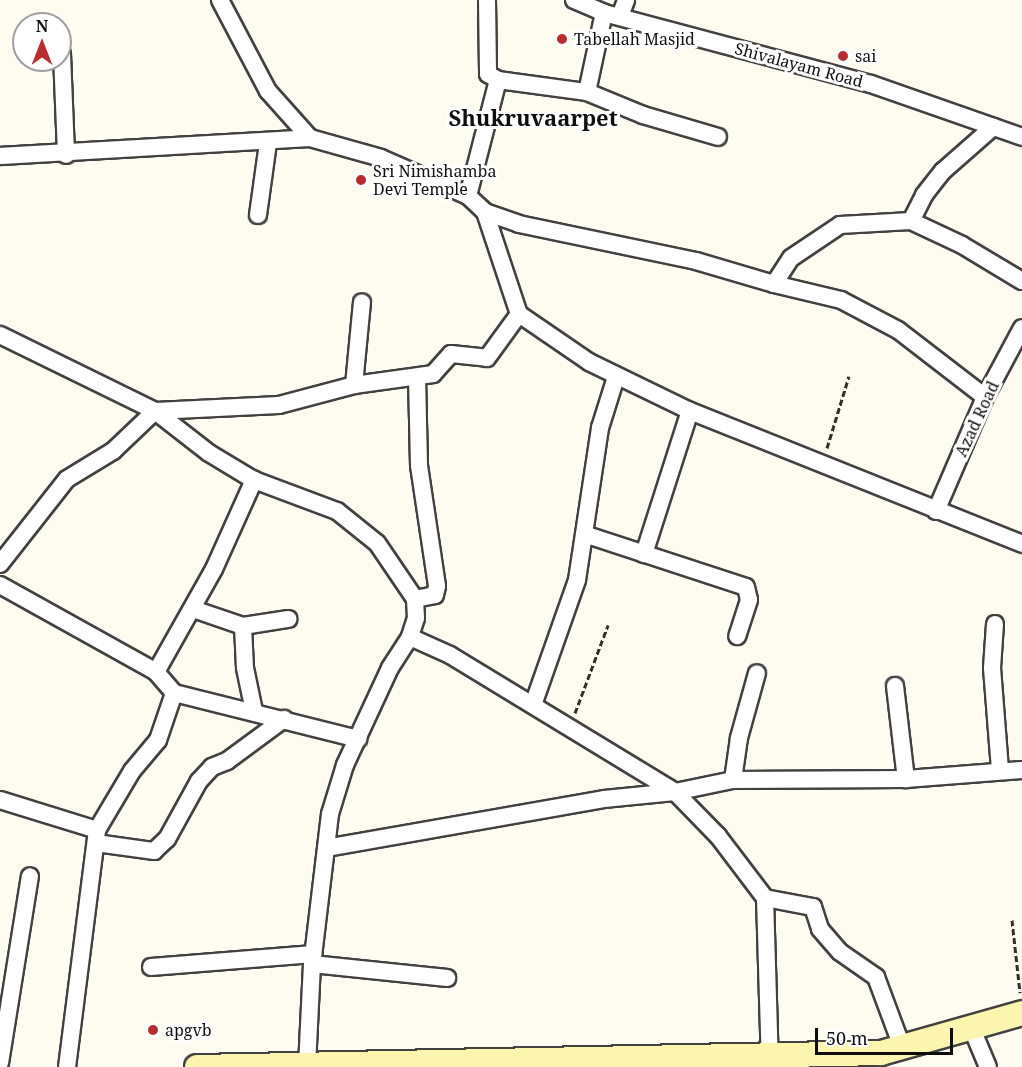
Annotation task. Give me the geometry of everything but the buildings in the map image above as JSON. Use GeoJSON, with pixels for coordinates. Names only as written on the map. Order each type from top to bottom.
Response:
{"type":"FeatureCollection","features":[{"type":"Feature","properties":{"kind":"main road"},"geometry":{"type":"LineString","coordinates":[[197,1067],[770,1062],[888,1056],[972,1029],[1021,1006]]}},
{"type":"Feature","properties":{"kind":"street"},"geometry":{"type":"LineString","coordinates":[[220,0],[268,91],[310,138]]}},
{"type":"Feature","properties":{"kind":"street"},"geometry":{"type":"LineString","coordinates":[[487,0],[488,74],[498,80],[587,92],[643,115],[718,137]]}},
{"type":"Feature","properties":{"kind":"street","name":"Shivalayam Road"},"geometry":{"type":"LineString","coordinates":[[574,0],[612,15],[871,84],[1022,137]]}},
{"type":"Feature","properties":{"kind":"street"},"geometry":{"type":"LineString","coordinates":[[587,92],[612,15],[626,0]]}},
{"type":"Feature","properties":{"kind":"street"},"geometry":{"type":"LineString","coordinates":[[63,72],[66,154]]}},
{"type":"Feature","properties":{"kind":"street"},"geometry":{"type":"LineString","coordinates":[[468,196],[498,80]]}},
{"type":"Feature","properties":{"kind":"street"},"geometry":{"type":"LineString","coordinates":[[911,221],[924,195],[943,171],[993,127]]}},
{"type":"Feature","properties":{"kind":"street"},"geometry":{"type":"LineString","coordinates":[[0,156],[268,143],[310,138],[381,158],[468,196],[485,212],[519,224],[696,261],[774,284],[841,300],[898,330],[985,397]]}},
{"type":"Feature","properties":{"kind":"street"},"geometry":{"type":"LineString","coordinates":[[258,215],[268,143]]}},
{"type":"Feature","properties":{"kind":"street"},"geometry":{"type":"LineString","coordinates":[[485,212],[519,314],[616,377],[690,411],[1022,544]]}},
{"type":"Feature","properties":{"kind":"street"},"geometry":{"type":"LineString","coordinates":[[774,284],[791,258],[840,225],[911,221],[962,245],[1022,281]]}},
{"type":"Feature","properties":{"kind":"street"},"geometry":{"type":"LineString","coordinates":[[354,385],[362,302]]}},
{"type":"Feature","properties":{"kind":"street"},"geometry":{"type":"LineString","coordinates":[[0,564],[67,479],[113,451],[155,411],[279,405],[354,385],[433,374],[452,354],[487,358],[519,314]]}},
{"type":"Feature","properties":{"kind":"street","name":"Azad Road"},"geometry":{"type":"LineString","coordinates":[[936,511],[985,397],[1022,328]]}},
{"type":"Feature","properties":{"kind":"street"},"geometry":{"type":"LineString","coordinates":[[0,335],[155,411],[209,453],[254,480],[337,511],[377,543],[415,599],[416,618],[410,637],[390,668],[345,765],[330,814],[313,959],[307,1066]]}},
{"type":"Feature","properties":{"kind":"street"},"geometry":{"type":"LineString","coordinates":[[415,599],[435,595],[437,586],[419,465],[417,377]]}},
{"type":"Feature","properties":{"kind":"street"},"geometry":{"type":"LineString","coordinates":[[533,705],[577,580],[600,428],[616,377]]}},
{"type":"Feature","properties":{"kind":"street"},"geometry":{"type":"LineString","coordinates":[[644,554],[690,411]]}},
{"type":"Feature","properties":{"kind":"street"},"geometry":{"type":"LineString","coordinates":[[156,672],[193,609],[254,480]]}},
{"type":"Feature","properties":{"kind":"street"},"geometry":{"type":"LineString","coordinates":[[584,534],[746,587],[749,600],[737,636]]}},
{"type":"Feature","properties":{"kind":"street"},"geometry":{"type":"LineString","coordinates":[[0,585],[156,672],[174,693],[254,711],[358,739]]}},
{"type":"Feature","properties":{"kind":"street"},"geometry":{"type":"LineString","coordinates":[[193,609],[243,626],[288,619]]}},
{"type":"Feature","properties":{"kind":"street"},"geometry":{"type":"LineString","coordinates":[[995,624],[992,668],[1000,770]]}},
{"type":"Feature","properties":{"kind":"street"},"geometry":{"type":"LineString","coordinates":[[243,626],[245,668],[254,711]]}},
{"type":"Feature","properties":{"kind":"street"},"geometry":{"type":"LineString","coordinates":[[410,637],[450,655],[675,792],[718,836],[765,898],[770,1062]]}},
{"type":"Feature","properties":{"kind":"street"},"geometry":{"type":"LineString","coordinates":[[733,780],[739,738],[757,673]]}},
{"type":"Feature","properties":{"kind":"street"},"geometry":{"type":"LineString","coordinates":[[895,686],[906,779]]}},
{"type":"Feature","properties":{"kind":"street"},"geometry":{"type":"LineString","coordinates":[[67,1067],[96,837],[132,771],[158,740],[174,693]]}},
{"type":"Feature","properties":{"kind":"street"},"geometry":{"type":"LineString","coordinates":[[0,800],[96,837],[154,851],[167,839],[199,781],[212,767],[227,761],[284,719]]}},
{"type":"Feature","properties":{"kind":"street"},"geometry":{"type":"LineString","coordinates":[[326,849],[535,811],[675,792],[733,780],[906,779],[1022,770]]}},
{"type":"Feature","properties":{"kind":"street"},"geometry":{"type":"LineString","coordinates":[[0,1064],[30,876]]}},
{"type":"Feature","properties":{"kind":"street"},"geometry":{"type":"LineString","coordinates":[[765,898],[813,907],[820,929],[840,952],[876,977],[888,1056]]}},
{"type":"Feature","properties":{"kind":"street"},"geometry":{"type":"LineString","coordinates":[[151,967],[313,959],[447,978]]}},
{"type":"Feature","properties":{"kind":"street"},"geometry":{"type":"LineString","coordinates":[[972,1029],[988,1067]]}},
{"type":"Feature","properties":{"kind":"path"},"geometry":{"type":"LineString","coordinates":[[822,464],[849,376]]}},
{"type":"Feature","properties":{"kind":"path"},"geometry":{"type":"LineString","coordinates":[[569,728],[609,625]]}},
{"type":"Feature","properties":{"kind":"path"},"geometry":{"type":"LineString","coordinates":[[1012,920],[1021,1006]]}},
{"type":"Feature","properties":{"kind":"place","name":"Tabellah Masjid"},"geometry":{"type":"Point","coordinates":[562,39]}},
{"type":"Feature","properties":{"kind":"place","name":"sai"},"geometry":{"type":"Point","coordinates":[843,56]}},
{"type":"Feature","properties":{"kind":"place","name":"Sri Nimishamba Devi Temple"},"geometry":{"type":"Point","coordinates":[361,180]}},
{"type":"Feature","properties":{"kind":"place","name":"apgvb"},"geometry":{"type":"Point","coordinates":[153,1030]}},
{"type":"Feature","properties":{"kind":"district","name":"Shukruvaarpet"},"geometry":{"type":"Point","coordinates":[533,118]}}]}
